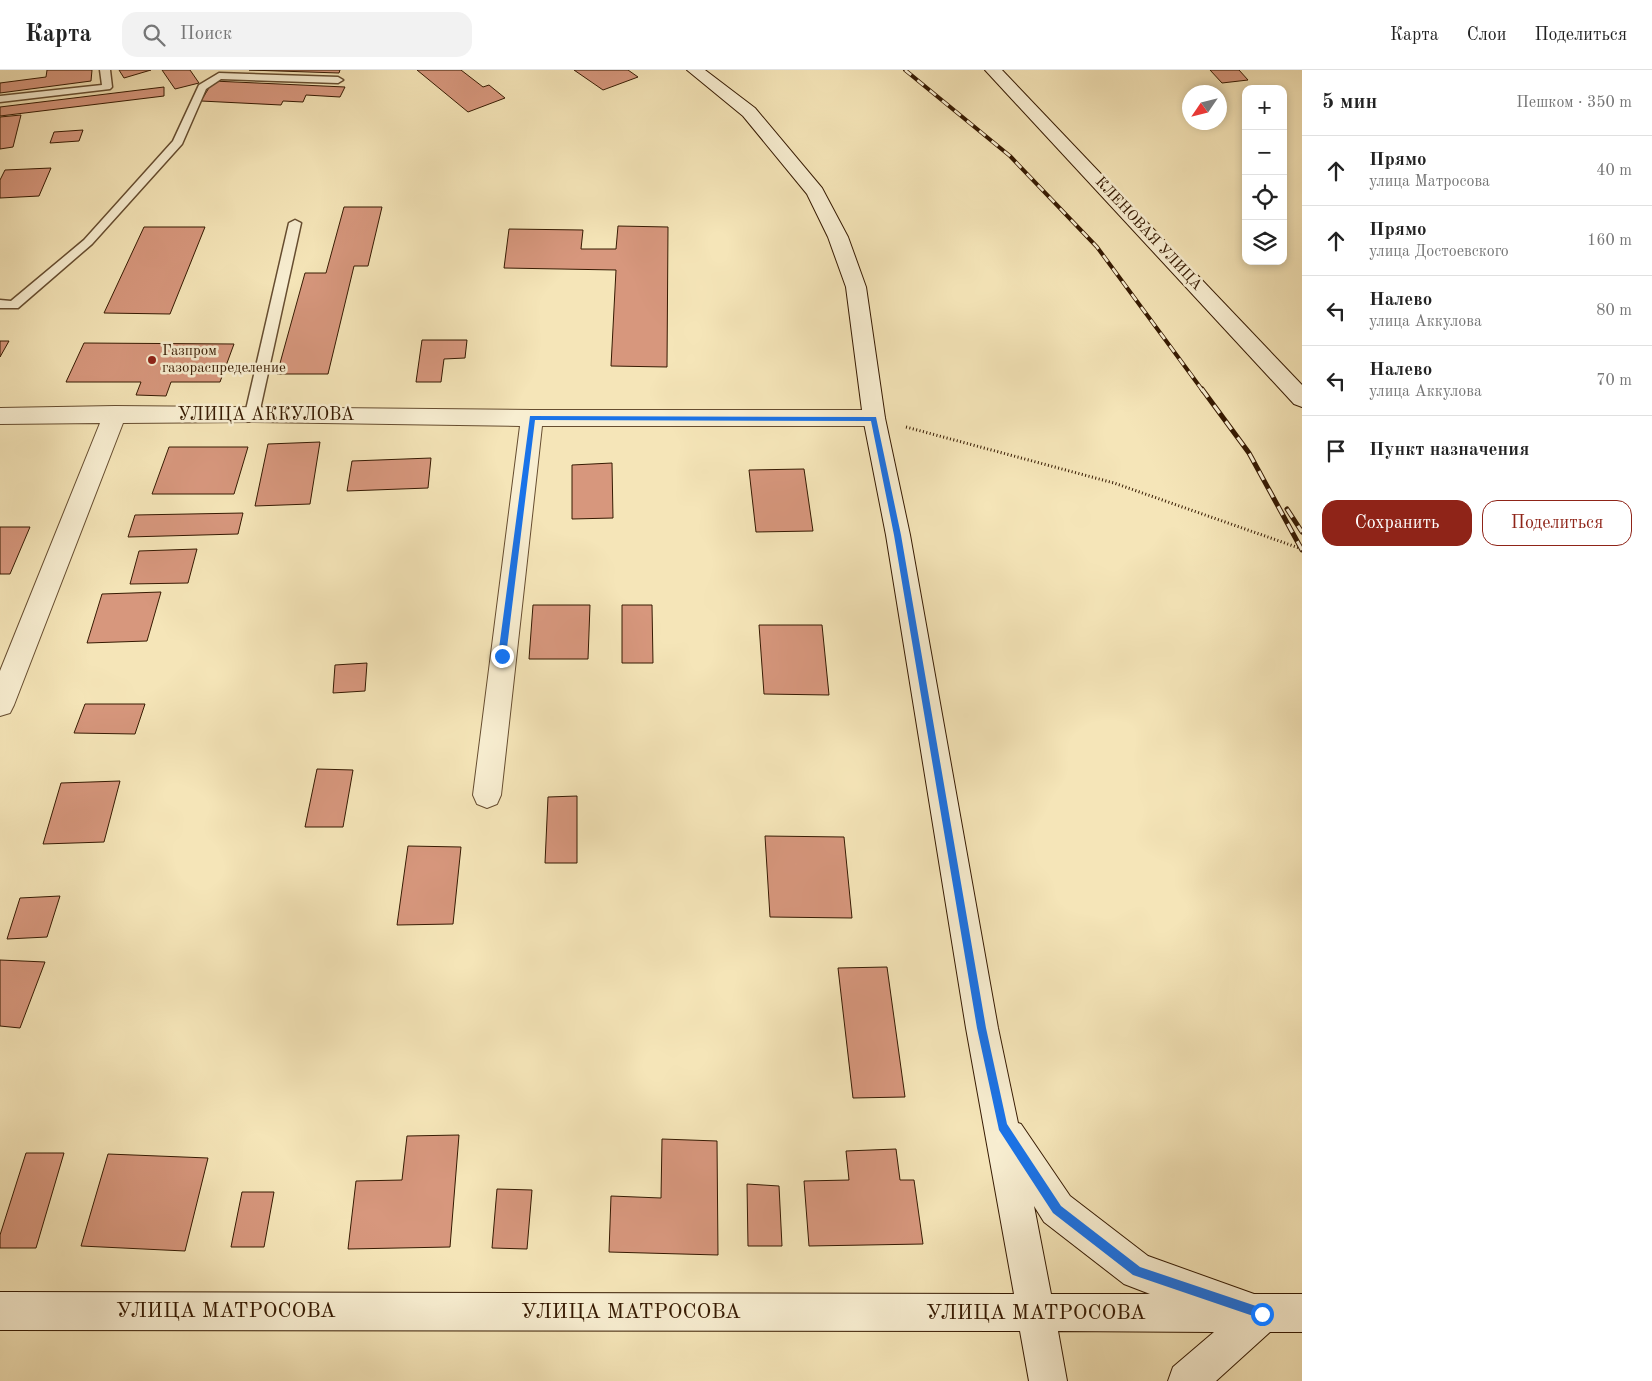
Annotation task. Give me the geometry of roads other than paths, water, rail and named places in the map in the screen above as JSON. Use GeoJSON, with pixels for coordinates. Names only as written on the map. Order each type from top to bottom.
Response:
{"type":"FeatureCollection","features":[{"type":"Feature","properties":{"kind":"main road"},"geometry":{"type":"LineString","coordinates":[[695,70],[749,112],[815,192],[838,237],[856,287],[874,418],[898,535],[982,1028],[1002,1126],[1048,1381]]}},
{"type":"Feature","properties":{"kind":"main road","name":"КЛЕНОВАЯ УЛИЦА"},"geometry":{"type":"LineString","coordinates":[[993,70],[1302,399]]}},
{"type":"Feature","properties":{"kind":"main road"},"geometry":{"type":"LineString","coordinates":[[0,703],[115,414]]}},
{"type":"Feature","properties":{"kind":"main road","name":"УЛИЦА АККУЛОВА"},"geometry":{"type":"LineString","coordinates":[[0,416],[252,414],[532,418],[874,418]]}},
{"type":"Feature","properties":{"kind":"main road"},"geometry":{"type":"LineString","coordinates":[[488,795],[502,656],[532,418]]}},
{"type":"Feature","properties":{"kind":"main road","name":"УЛИЦА МАТРОСОВА"},"geometry":{"type":"LineString","coordinates":[[1002,1126],[1057,1209],[1136,1271],[1262,1314]]}},
{"type":"Feature","properties":{"kind":"main road","name":"УЛИЦА МАТРОСОВА"},"geometry":{"type":"LineString","coordinates":[[0,1310],[1302,1313]]}},
{"type":"Feature","properties":{"kind":"main road"},"geometry":{"type":"LineString","coordinates":[[1187,1381],[1262,1314]]}},
{"type":"Feature","properties":{"kind":"lane"},"geometry":{"type":"LineString","coordinates":[[0,99],[107,87],[105,70]]}},
{"type":"Feature","properties":{"kind":"lane"},"geometry":{"type":"LineString","coordinates":[[0,304],[14,305],[88,242],[178,142],[202,87],[218,76],[338,80]]}},
{"type":"Feature","properties":{"kind":"lane"},"geometry":{"type":"LineString","coordinates":[[252,414],[295,224]]}},
{"type":"Feature","properties":{"kind":"railway"},"geometry":{"type":"LineString","coordinates":[[905,70],[1010,156],[1097,247],[1203,391]]}},
{"type":"Feature","properties":{"kind":"railway"},"geometry":{"type":"LineString","coordinates":[[1202,389],[1249,453],[1302,550]]}},
{"type":"Feature","properties":{"kind":"railway"},"geometry":{"type":"LineString","coordinates":[[1287,509],[1302,532]]}},
{"type":"Feature","properties":{"kind":"place","name":"Газпром газораспределение"},"geometry":{"type":"Point","coordinates":[152,360]}}]}
